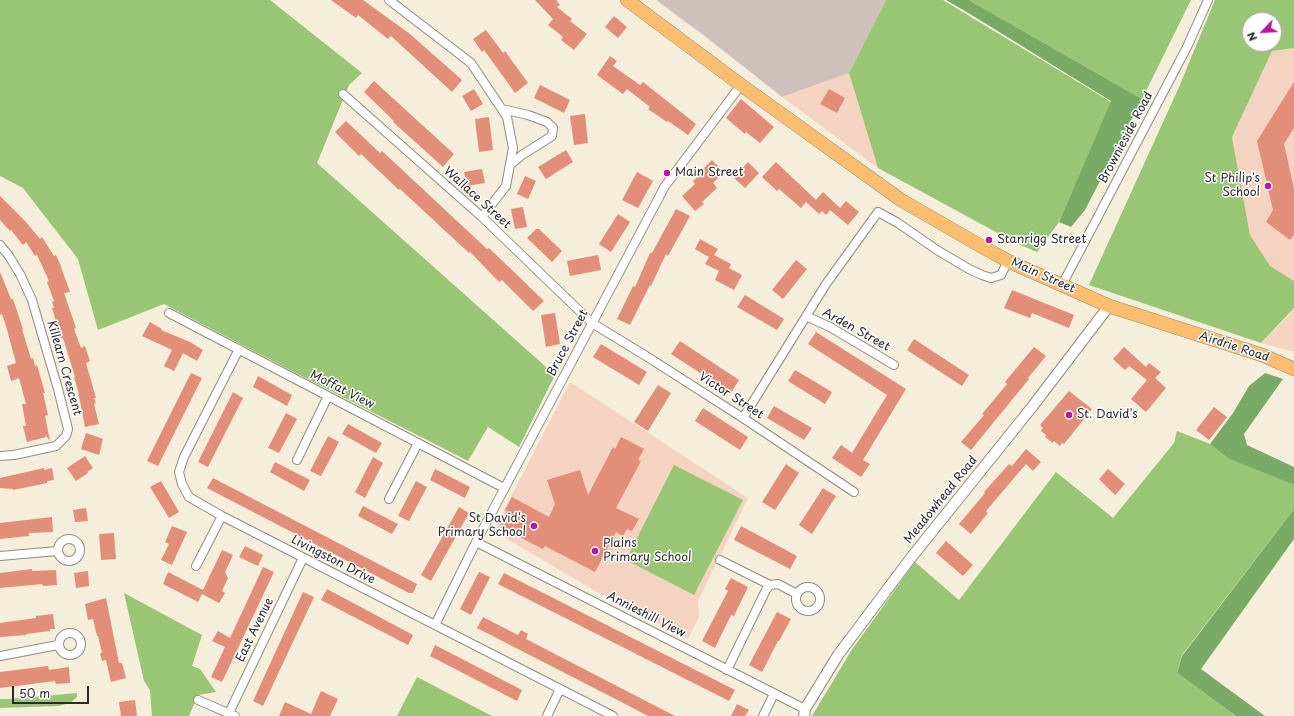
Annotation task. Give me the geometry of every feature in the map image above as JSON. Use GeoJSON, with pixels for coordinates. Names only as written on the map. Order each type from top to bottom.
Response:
{"type":"FeatureCollection","features":[{"type":"Feature","properties":{"kind":"main road","name":"Main Street"},"geometry":{"type":"LineString","coordinates":[[627,0],[741,85],[901,200],[1008,261],[1109,306],[1174,327]]}},
{"type":"Feature","properties":{"kind":"main road","name":"Airdrie Road"},"geometry":{"type":"LineString","coordinates":[[1174,327],[1262,355],[1294,369]]}},
{"type":"Feature","properties":{"kind":"street"},"geometry":{"type":"LineString","coordinates":[[389,0],[471,63],[508,117],[513,148],[506,186],[482,218]]}},
{"type":"Feature","properties":{"kind":"street","name":"Brownieside Road"},"geometry":{"type":"LineString","coordinates":[[1062,285],[1187,47],[1208,0]]}},
{"type":"Feature","properties":{"kind":"street","name":"Bruce Street"},"geometry":{"type":"LineString","coordinates":[[435,625],[504,488],[665,186],[741,85]]}},
{"type":"Feature","properties":{"kind":"street","name":"Wallace Street"},"geometry":{"type":"LineString","coordinates":[[343,94],[482,218],[592,323]]}},
{"type":"Feature","properties":{"kind":"street"},"geometry":{"type":"LineString","coordinates":[[502,109],[528,114],[547,122],[553,128],[552,136],[522,155],[510,165]]}},
{"type":"Feature","properties":{"kind":"street"},"geometry":{"type":"LineString","coordinates":[[743,418],[826,284],[878,212],[898,223],[937,250],[969,269],[991,278],[1001,275],[1008,261]]}},
{"type":"Feature","properties":{"kind":"street","name":"Killearn Crescent"},"geometry":{"type":"LineString","coordinates":[[0,245],[20,274],[32,300],[68,429],[66,436],[56,446],[14,455],[0,456]]}},
{"type":"Feature","properties":{"kind":"street","name":"Meadowhead Road"},"geometry":{"type":"LineString","coordinates":[[804,713],[838,656],[910,558],[1032,407],[1109,306]]}},
{"type":"Feature","properties":{"kind":"street","name":"Moffat View"},"geometry":{"type":"LineString","coordinates":[[169,313],[504,488]]}},
{"type":"Feature","properties":{"kind":"street","name":"Arden Street"},"geometry":{"type":"LineString","coordinates":[[806,316],[830,327],[894,365]]}},
{"type":"Feature","properties":{"kind":"street","name":"Victor Street"},"geometry":{"type":"LineString","coordinates":[[592,323],[743,418],[854,492]]}},
{"type":"Feature","properties":{"kind":"street","name":"Livingston Drive"},"geometry":{"type":"LineString","coordinates":[[239,350],[184,457],[179,472],[182,484],[189,497],[303,558],[613,716]]}},
{"type":"Feature","properties":{"kind":"street"},"geometry":{"type":"LineString","coordinates":[[297,460],[328,396]]}},
{"type":"Feature","properties":{"kind":"street"},"geometry":{"type":"LineString","coordinates":[[389,499],[418,443]]}},
{"type":"Feature","properties":{"kind":"street"},"geometry":{"type":"LineString","coordinates":[[196,566],[222,516]]}},
{"type":"Feature","properties":{"kind":"street","name":"Annieshill View"},"geometry":{"type":"LineString","coordinates":[[476,542],[774,694],[804,713]]}},
{"type":"Feature","properties":{"kind":"street"},"geometry":{"type":"LineString","coordinates":[[0,556],[57,551]]}},
{"type":"Feature","properties":{"kind":"street","name":"East Avenue"},"geometry":{"type":"LineString","coordinates":[[232,715],[303,558]]}},
{"type":"Feature","properties":{"kind":"street"},"geometry":{"type":"LineString","coordinates":[[720,560],[770,585],[778,584],[797,594]]}},
{"type":"Feature","properties":{"kind":"street"},"geometry":{"type":"LineString","coordinates":[[727,670],[766,590],[770,585]]}},
{"type":"Feature","properties":{"kind":"street"},"geometry":{"type":"LineString","coordinates":[[0,656],[58,645]]}},
{"type":"Feature","properties":{"kind":"street"},"geometry":{"type":"LineString","coordinates":[[547,716],[560,689]]}},
{"type":"Feature","properties":{"kind":"street"},"geometry":{"type":"LineString","coordinates":[[763,716],[774,694]]}},
{"type":"Feature","properties":{"kind":"street"},"geometry":{"type":"LineString","coordinates":[[198,700],[232,715]]}},
{"type":"Feature","properties":{"kind":"shaded area"},"geometry":{"type":"Polygon","coordinates":[[[656,0],[886,0],[849,73],[782,97],[656,0]]]}},
{"type":"Feature","properties":{"kind":"shaded area","name":"St Philip's School"},"geometry":{"type":"Polygon","coordinates":[[[1294,48],[1294,281],[1270,266],[1250,235],[1232,137],[1272,52],[1282,52],[1282,50],[1294,48]]]}},
{"type":"Feature","properties":{"kind":"shaded area"},"geometry":{"type":"Polygon","coordinates":[[[849,73],[878,168],[782,97],[849,73]]]}},
{"type":"Feature","properties":{"kind":"shaded area"},"geometry":{"type":"Polygon","coordinates":[[[1294,308],[1294,352],[1261,343],[1288,316],[1294,308]]]}},
{"type":"Feature","properties":{"kind":"shaded area"},"geometry":{"type":"Polygon","coordinates":[[[570,382],[748,498],[698,601],[699,617],[688,639],[595,591],[499,534],[496,526],[570,382]]]}},
{"type":"Feature","properties":{"kind":"green space"},"geometry":{"type":"Polygon","coordinates":[[[0,0],[270,0],[362,73],[349,85],[317,163],[555,375],[519,447],[488,427],[468,461],[164,304],[98,330],[78,259],[23,188],[0,176],[0,0]]]}},
{"type":"Feature","properties":{"kind":"green space"},"geometry":{"type":"Polygon","coordinates":[[[886,0],[943,0],[1111,102],[1059,222],[1037,252],[1018,244],[878,168],[849,73],[886,0]]]}},
{"type":"Feature","properties":{"kind":"green space"},"geometry":{"type":"Polygon","coordinates":[[[946,0],[969,0],[1142,99],[1085,210],[1071,227],[1059,222],[1111,101],[946,0]]]}},
{"type":"Feature","properties":{"kind":"green space"},"geometry":{"type":"Polygon","coordinates":[[[969,0],[1191,0],[1142,99],[969,0]]]}},
{"type":"Feature","properties":{"kind":"green space"},"geometry":{"type":"Polygon","coordinates":[[[1215,0],[1294,0],[1294,48],[1282,50],[1282,12],[1242,12],[1242,52],[1272,52],[1232,137],[1250,235],[1270,266],[1294,281],[1294,308],[1261,343],[1089,285],[1179,87],[1215,0]]]}},
{"type":"Feature","properties":{"kind":"green space"},"geometry":{"type":"Polygon","coordinates":[[[1265,373],[1283,379],[1244,434],[1247,445],[1294,467],[1294,485],[1229,459],[1210,444],[1233,413],[1249,386],[1265,373]]]}},
{"type":"Feature","properties":{"kind":"green space"},"geometry":{"type":"Polygon","coordinates":[[[1177,431],[1210,444],[1229,459],[1294,485],[1294,509],[1182,655],[1177,673],[1236,716],[812,716],[851,651],[915,562],[959,600],[1056,472],[1113,518],[1174,443],[1177,431]]]}},
{"type":"Feature","properties":{"kind":"green space"},"geometry":{"type":"Polygon","coordinates":[[[674,465],[743,500],[694,595],[626,560],[674,465]]]}},
{"type":"Feature","properties":{"kind":"green space"},"geometry":{"type":"Polygon","coordinates":[[[1294,509],[1294,539],[1201,669],[1265,716],[1236,716],[1177,673],[1182,656],[1294,509]]]}},
{"type":"Feature","properties":{"kind":"green space"},"geometry":{"type":"Polygon","coordinates":[[[124,593],[202,635],[192,666],[200,669],[216,692],[198,695],[189,716],[152,716],[150,690],[144,681],[124,593]]]}},
{"type":"Feature","properties":{"kind":"green space"},"geometry":{"type":"Polygon","coordinates":[[[417,677],[492,716],[397,716],[417,677]]]}},
{"type":"Feature","properties":{"kind":"green space"},"geometry":{"type":"Polygon","coordinates":[[[77,693],[77,697],[70,703],[59,706],[0,708],[0,699],[77,693]]]}},
{"type":"Feature","properties":{"kind":"building"},"geometry":{"type":"Polygon","coordinates":[[[331,0],[363,0],[410,34],[462,80],[452,92],[391,36],[388,39],[358,15],[356,18],[331,0]]]}},
{"type":"Feature","properties":{"kind":"building"},"geometry":{"type":"Polygon","coordinates":[[[535,0],[556,0],[560,5],[557,7],[572,19],[570,21],[587,34],[574,50],[561,40],[563,37],[548,25],[553,19],[535,0]]]}},
{"type":"Feature","properties":{"kind":"building"},"geometry":{"type":"Polygon","coordinates":[[[614,16],[627,27],[618,38],[605,27],[614,16]]]}},
{"type":"Feature","properties":{"kind":"building"},"geometry":{"type":"Polygon","coordinates":[[[486,30],[503,53],[505,51],[528,83],[515,93],[484,50],[482,52],[473,39],[486,30]]]}},
{"type":"Feature","properties":{"kind":"building"},"geometry":{"type":"Polygon","coordinates":[[[610,56],[617,61],[613,66],[640,85],[643,82],[696,124],[688,135],[648,109],[650,107],[627,89],[623,94],[597,75],[610,56]]]}},
{"type":"Feature","properties":{"kind":"building"},"geometry":{"type":"Polygon","coordinates":[[[374,81],[454,154],[443,167],[393,122],[394,121],[364,92],[374,81]]]}},
{"type":"Feature","properties":{"kind":"building"},"geometry":{"type":"Polygon","coordinates":[[[1294,82],[1294,128],[1284,144],[1294,189],[1294,235],[1290,240],[1266,222],[1273,210],[1257,141],[1294,82]]]}},
{"type":"Feature","properties":{"kind":"building"},"geometry":{"type":"Polygon","coordinates":[[[540,85],[570,100],[564,113],[534,98],[540,85]]]}},
{"type":"Feature","properties":{"kind":"building"},"geometry":{"type":"Polygon","coordinates":[[[474,89],[483,104],[471,111],[462,96],[474,89]]]}},
{"type":"Feature","properties":{"kind":"building"},"geometry":{"type":"Polygon","coordinates":[[[829,89],[845,98],[837,113],[820,104],[829,89]]]}},
{"type":"Feature","properties":{"kind":"building"},"geometry":{"type":"Polygon","coordinates":[[[741,99],[774,127],[760,143],[746,132],[745,134],[726,118],[741,99]]]}},
{"type":"Feature","properties":{"kind":"building"},"geometry":{"type":"Polygon","coordinates":[[[585,114],[588,143],[574,145],[570,116],[585,114]]]}},
{"type":"Feature","properties":{"kind":"building"},"geometry":{"type":"Polygon","coordinates":[[[489,117],[493,150],[479,152],[475,119],[489,117]]]}},
{"type":"Feature","properties":{"kind":"building"},"geometry":{"type":"Polygon","coordinates":[[[346,121],[380,153],[382,151],[487,249],[489,248],[544,301],[533,311],[502,280],[499,282],[470,252],[469,253],[361,154],[359,156],[335,132],[346,121]]]}},
{"type":"Feature","properties":{"kind":"building"},"geometry":{"type":"Polygon","coordinates":[[[566,150],[573,162],[546,179],[538,167],[566,150]]]}},
{"type":"Feature","properties":{"kind":"building"},"geometry":{"type":"Polygon","coordinates":[[[712,160],[724,172],[713,183],[717,188],[702,202],[704,204],[695,211],[682,196],[695,184],[693,181],[705,170],[704,168],[712,160]]]}},
{"type":"Feature","properties":{"kind":"building"},"geometry":{"type":"Polygon","coordinates":[[[748,162],[759,173],[745,188],[734,178],[748,162]]]}},
{"type":"Feature","properties":{"kind":"building"},"geometry":{"type":"Polygon","coordinates":[[[776,162],[816,200],[823,192],[840,208],[846,201],[859,212],[848,225],[830,210],[826,215],[822,211],[819,214],[806,202],[801,208],[779,189],[777,191],[762,177],[776,162]]]}},
{"type":"Feature","properties":{"kind":"building"},"geometry":{"type":"Polygon","coordinates":[[[482,169],[485,183],[467,186],[464,172],[482,169]]]}},
{"type":"Feature","properties":{"kind":"building"},"geometry":{"type":"Polygon","coordinates":[[[637,172],[653,181],[638,208],[622,200],[637,172]]]}},
{"type":"Feature","properties":{"kind":"building"},"geometry":{"type":"Polygon","coordinates":[[[525,176],[536,181],[528,199],[517,194],[525,176]]]}},
{"type":"Feature","properties":{"kind":"building"},"geometry":{"type":"Polygon","coordinates":[[[0,196],[26,222],[40,239],[42,237],[54,256],[56,255],[60,264],[70,292],[64,293],[76,328],[74,329],[81,348],[85,346],[90,361],[86,363],[96,398],[94,398],[96,403],[94,404],[99,424],[85,427],[75,377],[52,308],[54,308],[52,302],[54,301],[47,282],[49,281],[37,255],[35,256],[26,242],[23,245],[11,230],[10,231],[0,220],[0,196]]]}},
{"type":"Feature","properties":{"kind":"building"},"geometry":{"type":"Polygon","coordinates":[[[523,207],[527,227],[515,229],[511,209],[523,207]]]}},
{"type":"Feature","properties":{"kind":"building"},"geometry":{"type":"Polygon","coordinates":[[[676,209],[690,216],[668,256],[666,254],[630,325],[617,319],[633,286],[635,287],[650,253],[652,253],[676,209]]]}},
{"type":"Feature","properties":{"kind":"building"},"geometry":{"type":"Polygon","coordinates":[[[618,214],[630,222],[611,252],[599,244],[618,214]]]}},
{"type":"Feature","properties":{"kind":"building"},"geometry":{"type":"Polygon","coordinates":[[[536,229],[539,229],[562,251],[552,262],[527,238],[536,229]]]}},
{"type":"Feature","properties":{"kind":"building"},"geometry":{"type":"Polygon","coordinates":[[[700,239],[718,249],[714,255],[731,264],[729,268],[742,275],[734,290],[715,280],[719,271],[705,264],[709,257],[695,249],[700,239]]]}},
{"type":"Feature","properties":{"kind":"building"},"geometry":{"type":"Polygon","coordinates":[[[598,255],[601,270],[570,276],[567,261],[598,255]]]}},
{"type":"Feature","properties":{"kind":"building"},"geometry":{"type":"Polygon","coordinates":[[[796,260],[807,269],[783,299],[772,290],[796,260]]]}},
{"type":"Feature","properties":{"kind":"building"},"geometry":{"type":"Polygon","coordinates":[[[0,272],[11,299],[13,299],[31,359],[33,358],[35,366],[37,365],[45,393],[43,393],[48,415],[45,416],[50,441],[45,434],[46,437],[27,442],[23,426],[26,426],[22,404],[26,404],[19,378],[11,381],[7,366],[16,363],[2,314],[0,315],[0,272]]]}},
{"type":"Feature","properties":{"kind":"building"},"geometry":{"type":"Polygon","coordinates":[[[1012,290],[1074,315],[1069,328],[1032,313],[1030,318],[1004,308],[1012,290]]]}},
{"type":"Feature","properties":{"kind":"building"},"geometry":{"type":"Polygon","coordinates":[[[745,295],[784,319],[777,330],[737,307],[745,295]]]}},
{"type":"Feature","properties":{"kind":"building"},"geometry":{"type":"Polygon","coordinates":[[[555,313],[560,344],[546,347],[541,315],[555,313]]]}},
{"type":"Feature","properties":{"kind":"building"},"geometry":{"type":"Polygon","coordinates":[[[150,322],[162,329],[161,330],[190,342],[203,350],[197,361],[183,353],[174,371],[164,366],[172,350],[142,336],[150,322]]]}},
{"type":"Feature","properties":{"kind":"building"},"geometry":{"type":"Polygon","coordinates":[[[816,332],[906,389],[863,460],[870,464],[861,477],[832,458],[841,445],[852,453],[887,395],[808,344],[816,332]]]}},
{"type":"Feature","properties":{"kind":"building"},"geometry":{"type":"Polygon","coordinates":[[[914,339],[969,375],[962,386],[907,350],[914,339]]]}},
{"type":"Feature","properties":{"kind":"building"},"geometry":{"type":"Polygon","coordinates":[[[680,341],[739,380],[731,393],[671,354],[680,341]]]}},
{"type":"Feature","properties":{"kind":"building"},"geometry":{"type":"Polygon","coordinates":[[[601,344],[647,372],[639,385],[593,357],[601,344]]]}},
{"type":"Feature","properties":{"kind":"building"},"geometry":{"type":"Polygon","coordinates":[[[1034,347],[1046,356],[971,450],[961,442],[984,415],[982,414],[1007,384],[1005,382],[1034,347]]]}},
{"type":"Feature","properties":{"kind":"building"},"geometry":{"type":"Polygon","coordinates":[[[1124,347],[1146,367],[1149,363],[1161,372],[1155,378],[1166,388],[1146,412],[1131,399],[1147,380],[1129,366],[1125,370],[1113,359],[1124,347]]]}},
{"type":"Feature","properties":{"kind":"building"},"geometry":{"type":"Polygon","coordinates":[[[795,370],[832,392],[825,404],[788,381],[795,370]]]}},
{"type":"Feature","properties":{"kind":"building"},"geometry":{"type":"Polygon","coordinates":[[[191,373],[202,378],[158,466],[147,461],[191,373]]]}},
{"type":"Feature","properties":{"kind":"building"},"geometry":{"type":"Polygon","coordinates":[[[258,376],[292,395],[287,406],[253,387],[258,376]]]}},
{"type":"Feature","properties":{"kind":"building"},"geometry":{"type":"Polygon","coordinates":[[[658,385],[671,393],[648,431],[634,422],[658,385]]]}},
{"type":"Feature","properties":{"kind":"building","name":"St. David's"},"geometry":{"type":"Polygon","coordinates":[[[1069,391],[1092,409],[1064,444],[1062,443],[1060,446],[1054,441],[1053,443],[1045,437],[1046,435],[1041,431],[1043,428],[1040,425],[1069,391]]]}},
{"type":"Feature","properties":{"kind":"building"},"geometry":{"type":"Polygon","coordinates":[[[233,392],[243,398],[208,467],[198,462],[233,392]]]}},
{"type":"Feature","properties":{"kind":"building"},"geometry":{"type":"Polygon","coordinates":[[[774,406],[812,428],[804,440],[767,418],[774,406]]]}},
{"type":"Feature","properties":{"kind":"building"},"geometry":{"type":"Polygon","coordinates":[[[1214,407],[1227,417],[1209,440],[1196,430],[1214,407]]]}},
{"type":"Feature","properties":{"kind":"building"},"geometry":{"type":"Polygon","coordinates":[[[703,408],[748,437],[740,450],[695,421],[703,408]]]}},
{"type":"Feature","properties":{"kind":"building"},"geometry":{"type":"Polygon","coordinates":[[[286,413],[297,419],[279,453],[268,448],[286,413]]]}},
{"type":"Feature","properties":{"kind":"building"},"geometry":{"type":"Polygon","coordinates":[[[348,424],[382,443],[376,453],[342,434],[348,424]]]}},
{"type":"Feature","properties":{"kind":"building"},"geometry":{"type":"Polygon","coordinates":[[[86,433],[103,439],[99,455],[81,449],[86,433]]]}},
{"type":"Feature","properties":{"kind":"building"},"geometry":{"type":"Polygon","coordinates":[[[328,436],[339,442],[321,476],[310,471],[328,436]]]}},
{"type":"Feature","properties":{"kind":"building"},"geometry":{"type":"Polygon","coordinates":[[[621,437],[644,449],[638,460],[641,461],[616,508],[639,519],[632,531],[627,529],[623,536],[616,532],[595,572],[545,546],[543,549],[510,532],[511,530],[500,524],[512,497],[549,517],[555,504],[547,480],[580,470],[588,495],[613,447],[615,449],[621,437]]]}},
{"type":"Feature","properties":{"kind":"building"},"geometry":{"type":"Polygon","coordinates":[[[1026,449],[1041,462],[1033,471],[1026,464],[986,511],[988,513],[971,534],[959,524],[985,493],[984,492],[1009,464],[1012,466],[1026,449]]]}},
{"type":"Feature","properties":{"kind":"building"},"geometry":{"type":"Polygon","coordinates":[[[85,456],[93,468],[76,481],[67,468],[85,456]]]}},
{"type":"Feature","properties":{"kind":"building"},"geometry":{"type":"Polygon","coordinates":[[[373,457],[383,463],[365,498],[355,492],[373,457]]]}},
{"type":"Feature","properties":{"kind":"building"},"geometry":{"type":"Polygon","coordinates":[[[275,462],[310,480],[304,491],[270,472],[275,462]]]}},
{"type":"Feature","properties":{"kind":"building"},"geometry":{"type":"Polygon","coordinates":[[[786,464],[799,473],[775,510],[762,502],[786,464]]]}},
{"type":"Feature","properties":{"kind":"building"},"geometry":{"type":"Polygon","coordinates":[[[44,468],[44,470],[52,468],[54,480],[47,481],[47,483],[13,490],[0,488],[0,478],[44,468]]]}},
{"type":"Feature","properties":{"kind":"building"},"geometry":{"type":"Polygon","coordinates":[[[435,469],[470,487],[465,498],[430,480],[435,469]]]}},
{"type":"Feature","properties":{"kind":"building"},"geometry":{"type":"Polygon","coordinates":[[[1108,469],[1125,484],[1115,495],[1099,479],[1108,469]]]}},
{"type":"Feature","properties":{"kind":"building"},"geometry":{"type":"Polygon","coordinates":[[[213,478],[417,584],[413,593],[409,593],[207,488],[213,478]]]}},
{"type":"Feature","properties":{"kind":"building"},"geometry":{"type":"Polygon","coordinates":[[[161,481],[179,512],[169,518],[150,487],[161,481]]]}},
{"type":"Feature","properties":{"kind":"building"},"geometry":{"type":"Polygon","coordinates":[[[416,481],[427,487],[409,521],[398,516],[416,481]]]}},
{"type":"Feature","properties":{"kind":"building"},"geometry":{"type":"Polygon","coordinates":[[[823,488],[836,496],[812,534],[799,525],[823,488]]]}},
{"type":"Feature","properties":{"kind":"building"},"geometry":{"type":"Polygon","coordinates":[[[363,506],[398,524],[392,534],[358,516],[363,506]]]}},
{"type":"Feature","properties":{"kind":"building"},"geometry":{"type":"Polygon","coordinates":[[[459,507],[469,513],[431,581],[421,575],[459,507]]]}},
{"type":"Feature","properties":{"kind":"building"},"geometry":{"type":"Polygon","coordinates":[[[86,508],[88,521],[75,522],[73,510],[86,508]]]}},
{"type":"Feature","properties":{"kind":"building"},"geometry":{"type":"Polygon","coordinates":[[[52,517],[53,532],[29,533],[29,536],[0,539],[0,523],[52,517]]]}},
{"type":"Feature","properties":{"kind":"building"},"geometry":{"type":"Polygon","coordinates":[[[172,526],[187,532],[172,565],[161,560],[169,544],[165,542],[172,526]]]}},
{"type":"Feature","properties":{"kind":"building"},"geometry":{"type":"Polygon","coordinates":[[[741,526],[797,556],[790,569],[734,540],[741,526]]]}},
{"type":"Feature","properties":{"kind":"building"},"geometry":{"type":"Polygon","coordinates":[[[114,533],[116,559],[101,560],[99,534],[114,533]]]}},
{"type":"Feature","properties":{"kind":"building"},"geometry":{"type":"Polygon","coordinates":[[[946,541],[973,565],[963,576],[936,553],[946,541]]]}},
{"type":"Feature","properties":{"kind":"building"},"geometry":{"type":"Polygon","coordinates":[[[245,546],[263,555],[258,566],[239,557],[245,546]]]}},
{"type":"Feature","properties":{"kind":"building"},"geometry":{"type":"Polygon","coordinates":[[[222,550],[233,555],[225,572],[228,578],[222,591],[225,593],[219,603],[202,594],[198,602],[163,584],[168,572],[203,590],[222,550]]]}},
{"type":"Feature","properties":{"kind":"building"},"geometry":{"type":"Polygon","coordinates":[[[263,567],[274,572],[222,682],[211,677],[225,647],[212,641],[218,631],[230,638],[263,567]]]}},
{"type":"Feature","properties":{"kind":"building"},"geometry":{"type":"Polygon","coordinates":[[[32,569],[32,571],[56,570],[57,585],[43,586],[42,584],[0,588],[0,573],[32,569]]]}},
{"type":"Feature","properties":{"kind":"building"},"geometry":{"type":"Polygon","coordinates":[[[88,571],[89,586],[76,588],[74,573],[88,571]]]}},
{"type":"Feature","properties":{"kind":"building"},"geometry":{"type":"Polygon","coordinates":[[[479,572],[490,577],[471,615],[460,609],[479,572]]]}},
{"type":"Feature","properties":{"kind":"building"},"geometry":{"type":"Polygon","coordinates":[[[504,573],[735,690],[729,701],[498,584],[504,573]]]}},
{"type":"Feature","properties":{"kind":"building"},"geometry":{"type":"Polygon","coordinates":[[[731,578],[748,587],[734,616],[731,615],[715,648],[702,641],[728,591],[725,589],[731,578]]]}},
{"type":"Feature","properties":{"kind":"building"},"geometry":{"type":"Polygon","coordinates":[[[327,589],[413,635],[408,645],[321,600],[327,589]]]}},
{"type":"Feature","properties":{"kind":"building"},"geometry":{"type":"Polygon","coordinates":[[[303,592],[314,597],[263,706],[253,701],[303,592]]]}},
{"type":"Feature","properties":{"kind":"building"},"geometry":{"type":"Polygon","coordinates":[[[106,598],[119,663],[122,663],[126,678],[111,682],[106,660],[102,661],[100,653],[102,653],[93,619],[88,620],[85,604],[106,598]]]}},
{"type":"Feature","properties":{"kind":"building"},"geometry":{"type":"Polygon","coordinates":[[[777,612],[791,619],[762,672],[749,665],[777,612]]]}},
{"type":"Feature","properties":{"kind":"building"},"geometry":{"type":"Polygon","coordinates":[[[53,614],[55,629],[26,635],[0,637],[0,623],[53,614]]]}},
{"type":"Feature","properties":{"kind":"building"},"geometry":{"type":"Polygon","coordinates":[[[483,617],[518,635],[521,630],[528,634],[526,639],[675,716],[648,716],[477,628],[483,617]]]}},
{"type":"Feature","properties":{"kind":"building"},"geometry":{"type":"Polygon","coordinates":[[[435,645],[522,690],[517,701],[430,656],[435,645]]]}},
{"type":"Feature","properties":{"kind":"building"},"geometry":{"type":"Polygon","coordinates":[[[48,666],[49,670],[69,667],[70,683],[56,684],[55,681],[0,688],[0,672],[48,666]]]}},
{"type":"Feature","properties":{"kind":"building"},"geometry":{"type":"Polygon","coordinates":[[[321,691],[338,699],[330,716],[279,716],[285,702],[311,714],[321,691]]]}},
{"type":"Feature","properties":{"kind":"building"},"geometry":{"type":"Polygon","coordinates":[[[135,700],[137,716],[121,716],[119,702],[135,700]]]}},
{"type":"Feature","properties":{"kind":"building"},"geometry":{"type":"Polygon","coordinates":[[[737,704],[749,710],[745,716],[731,716],[737,704]]]}},
{"type":"Feature","properties":{"kind":"place","name":"Main Street"},"geometry":{"type":"Point","coordinates":[667,173]}},
{"type":"Feature","properties":{"kind":"place","name":"St Philip's School"},"geometry":{"type":"Point","coordinates":[1268,186]}},
{"type":"Feature","properties":{"kind":"place","name":"Stanrigg Street"},"geometry":{"type":"Point","coordinates":[989,240]}},
{"type":"Feature","properties":{"kind":"place","name":"St. David's"},"geometry":{"type":"Point","coordinates":[1069,415]}},
{"type":"Feature","properties":{"kind":"place","name":"St David's Primary School"},"geometry":{"type":"Point","coordinates":[534,526]}},
{"type":"Feature","properties":{"kind":"place","name":"Plains Primary School"},"geometry":{"type":"Point","coordinates":[595,551]}}]}
